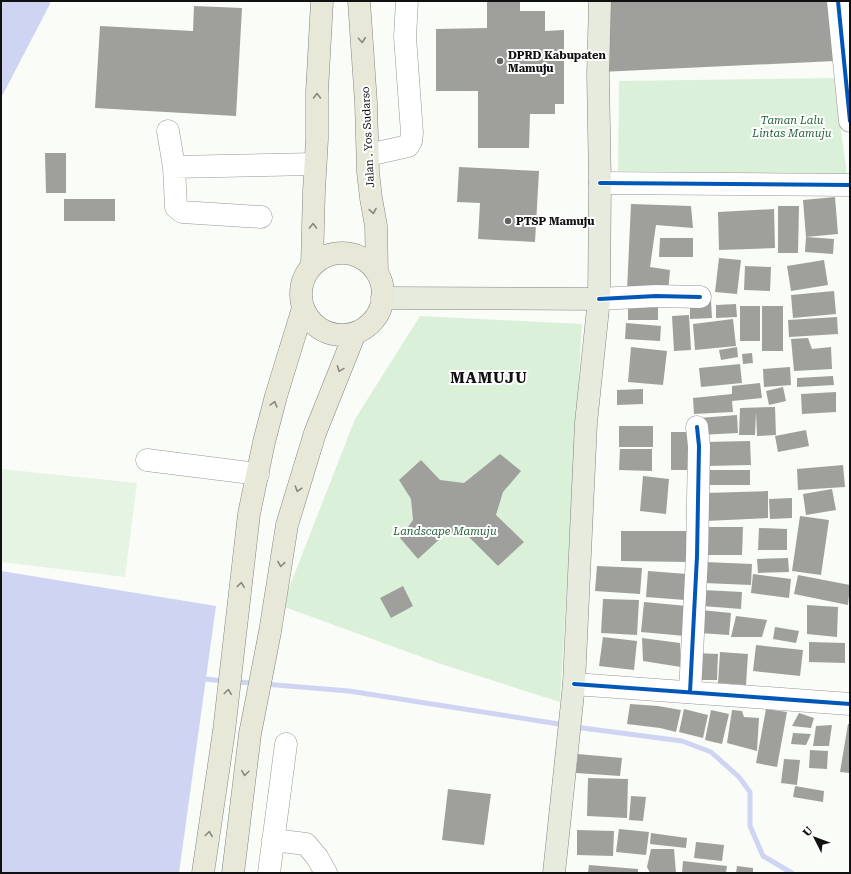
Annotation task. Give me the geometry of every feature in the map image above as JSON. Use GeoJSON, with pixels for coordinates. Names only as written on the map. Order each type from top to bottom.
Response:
{"type":"FeatureCollection","features":[{"type":"Feature","properties":{"kind":"highway"},"geometry":{"type":"LineString","coordinates":[[312,265],[328,255],[346,253],[364,259],[371,265],[380,280],[382,298],[380,307],[370,323],[354,332],[345,334],[336,334],[323,330],[310,320],[303,308],[301,299],[303,281],[312,265],[322,1]]}},
{"type":"Feature","properties":{"kind":"highway","name":"Jalan . Yos Sudarso"},"geometry":{"type":"LineString","coordinates":[[359,1],[365,72],[371,198],[376,226],[376,272]]}},
{"type":"Feature","properties":{"kind":"highway"},"geometry":{"type":"LineString","coordinates":[[203,873],[224,730],[249,514],[264,442],[276,396],[303,308]]}},
{"type":"Feature","properties":{"kind":"highway"},"geometry":{"type":"LineString","coordinates":[[233,873],[250,734],[270,632],[287,525],[315,433],[354,332]]}},
{"type":"Feature","properties":{"kind":"main road"},"geometry":{"type":"LineString","coordinates":[[554,873],[574,692],[586,423],[598,298],[600,183],[598,75],[600,1]]}},
{"type":"Feature","properties":{"kind":"main road"},"geometry":{"type":"LineString","coordinates":[[382,298],[598,298]]}},
{"type":"Feature","properties":{"kind":"street"},"geometry":{"type":"LineString","coordinates":[[368,155],[408,146],[412,141],[405,37],[407,1]]}},
{"type":"Feature","properties":{"kind":"street"},"geometry":{"type":"LineString","coordinates":[[838,1],[850,121]]}},
{"type":"Feature","properties":{"kind":"street"},"geometry":{"type":"LineString","coordinates":[[168,131],[174,167],[175,202],[178,210],[182,212],[261,217]]}},
{"type":"Feature","properties":{"kind":"street"},"geometry":{"type":"LineString","coordinates":[[174,167],[316,164]]}},
{"type":"Feature","properties":{"kind":"street"},"geometry":{"type":"LineString","coordinates":[[600,183],[850,185]]}},
{"type":"Feature","properties":{"kind":"street"},"geometry":{"type":"LineString","coordinates":[[598,298],[656,296],[700,297]]}},
{"type":"Feature","properties":{"kind":"street"},"geometry":{"type":"LineString","coordinates":[[690,692],[698,556],[699,446],[696,427]]}},
{"type":"Feature","properties":{"kind":"street"},"geometry":{"type":"LineString","coordinates":[[147,460],[258,474]]}},
{"type":"Feature","properties":{"kind":"street"},"geometry":{"type":"LineString","coordinates":[[574,692],[690,692],[850,704]]}},
{"type":"Feature","properties":{"kind":"street"},"geometry":{"type":"LineString","coordinates":[[269,873],[286,744]]}},
{"type":"Feature","properties":{"kind":"street"},"geometry":{"type":"LineString","coordinates":[[273,840],[306,844],[317,857],[326,873]]}},
{"type":"Feature","properties":{"kind":"green space","name":"Taman Lalu Lintas Mamuju"},"geometry":{"type":"Polygon","coordinates":[[[834,78],[847,175],[618,171],[619,81],[834,78]]]}},
{"type":"Feature","properties":{"kind":"green space","name":"Landscape Mamuju"},"geometry":{"type":"Polygon","coordinates":[[[420,316],[582,324],[560,702],[438,663],[282,606],[355,419],[420,316]]]}},
{"type":"Feature","properties":{"kind":"green space"},"geometry":{"type":"Polygon","coordinates":[[[1,469],[137,483],[125,577],[1,562],[1,469]]]}},
{"type":"Feature","properties":{"kind":"water"},"geometry":{"type":"Polygon","coordinates":[[[1,1],[50,1],[50,4],[1,98],[1,1]]]}},
{"type":"Feature","properties":{"kind":"water"},"geometry":{"type":"Polygon","coordinates":[[[1,571],[216,606],[179,873],[1,873],[1,571]]]}},
{"type":"Feature","properties":{"kind":"building","name":"DPRD Kabupaten Mamuju"},"geometry":{"type":"Polygon","coordinates":[[[487,1],[520,1],[520,11],[545,11],[545,31],[564,30],[564,104],[555,104],[555,114],[530,114],[529,148],[478,148],[478,91],[436,91],[436,29],[487,28],[487,1]]]}},
{"type":"Feature","properties":{"kind":"building"},"geometry":{"type":"Polygon","coordinates":[[[605,1],[827,1],[835,61],[600,72],[605,1]]]}},
{"type":"Feature","properties":{"kind":"building"},"geometry":{"type":"Polygon","coordinates":[[[194,6],[242,8],[236,116],[95,108],[100,26],[193,31],[194,6]]]}},
{"type":"Feature","properties":{"kind":"building"},"geometry":{"type":"Polygon","coordinates":[[[45,153],[66,153],[66,193],[46,193],[45,153]]]}},
{"type":"Feature","properties":{"kind":"building","name":"PTSP Mamuju"},"geometry":{"type":"Polygon","coordinates":[[[459,167],[539,171],[535,242],[478,239],[480,203],[457,202],[459,167]]]}},
{"type":"Feature","properties":{"kind":"building"},"geometry":{"type":"Polygon","coordinates":[[[835,197],[838,234],[806,237],[803,200],[835,197]]]}},
{"type":"Feature","properties":{"kind":"building"},"geometry":{"type":"Polygon","coordinates":[[[64,199],[115,199],[115,221],[64,221],[64,199]]]}},
{"type":"Feature","properties":{"kind":"building"},"geometry":{"type":"Polygon","coordinates":[[[631,204],[691,206],[693,228],[656,225],[650,267],[670,270],[668,293],[627,291],[631,204]]]}},
{"type":"Feature","properties":{"kind":"building"},"geometry":{"type":"Polygon","coordinates":[[[778,206],[799,206],[798,253],[778,253],[778,206]]]}},
{"type":"Feature","properties":{"kind":"building"},"geometry":{"type":"Polygon","coordinates":[[[774,209],[775,248],[719,250],[718,212],[774,209]]]}},
{"type":"Feature","properties":{"kind":"building"},"geometry":{"type":"Polygon","coordinates":[[[806,237],[834,239],[833,254],[805,252],[806,237]]]}},
{"type":"Feature","properties":{"kind":"building"},"geometry":{"type":"Polygon","coordinates":[[[660,238],[693,238],[693,257],[659,257],[660,238]]]}},
{"type":"Feature","properties":{"kind":"building"},"geometry":{"type":"Polygon","coordinates":[[[719,258],[741,260],[737,294],[715,292],[719,258]]]}},
{"type":"Feature","properties":{"kind":"building"},"geometry":{"type":"Polygon","coordinates":[[[824,260],[828,285],[791,291],[787,266],[824,260]]]}},
{"type":"Feature","properties":{"kind":"building"},"geometry":{"type":"Polygon","coordinates":[[[745,266],[771,267],[770,291],[744,290],[745,266]]]}},
{"type":"Feature","properties":{"kind":"building"},"geometry":{"type":"Polygon","coordinates":[[[834,291],[836,314],[793,318],[791,295],[834,291]]]}},
{"type":"Feature","properties":{"kind":"building"},"geometry":{"type":"Polygon","coordinates":[[[690,301],[711,301],[712,318],[690,319],[690,301]]]}},
{"type":"Feature","properties":{"kind":"building"},"geometry":{"type":"Polygon","coordinates":[[[736,304],[737,317],[716,318],[716,305],[736,304]]]}},
{"type":"Feature","properties":{"kind":"building"},"geometry":{"type":"Polygon","coordinates":[[[628,305],[658,305],[658,320],[628,320],[628,305]]]}},
{"type":"Feature","properties":{"kind":"building"},"geometry":{"type":"Polygon","coordinates":[[[740,306],[760,306],[760,341],[740,341],[740,306]]]}},
{"type":"Feature","properties":{"kind":"building"},"geometry":{"type":"Polygon","coordinates":[[[762,306],[783,306],[783,351],[762,351],[762,306]]]}},
{"type":"Feature","properties":{"kind":"building"},"geometry":{"type":"Polygon","coordinates":[[[689,315],[691,350],[674,351],[672,316],[689,315]]]}},
{"type":"Feature","properties":{"kind":"building"},"geometry":{"type":"Polygon","coordinates":[[[837,317],[838,334],[789,337],[788,320],[837,317]]]}},
{"type":"Feature","properties":{"kind":"building"},"geometry":{"type":"Polygon","coordinates":[[[733,319],[736,346],[695,350],[693,324],[733,319]]]}},
{"type":"Feature","properties":{"kind":"building"},"geometry":{"type":"Polygon","coordinates":[[[626,323],[661,326],[660,341],[625,339],[626,323]]]}},
{"type":"Feature","properties":{"kind":"building"},"geometry":{"type":"Polygon","coordinates":[[[808,338],[812,349],[831,347],[832,369],[794,371],[791,339],[808,338]]]}},
{"type":"Feature","properties":{"kind":"building"},"geometry":{"type":"Polygon","coordinates":[[[631,347],[667,351],[663,385],[628,382],[631,347]]]}},
{"type":"Feature","properties":{"kind":"building"},"geometry":{"type":"Polygon","coordinates":[[[737,347],[738,357],[721,360],[719,350],[737,347]]]}},
{"type":"Feature","properties":{"kind":"building"},"geometry":{"type":"Polygon","coordinates":[[[752,353],[753,363],[743,364],[742,354],[752,353]]]}},
{"type":"Feature","properties":{"kind":"building"},"geometry":{"type":"Polygon","coordinates":[[[740,364],[742,383],[701,387],[699,368],[740,364]]]}},
{"type":"Feature","properties":{"kind":"building"},"geometry":{"type":"Polygon","coordinates":[[[790,367],[791,385],[764,387],[763,369],[790,367]]]}},
{"type":"Feature","properties":{"kind":"building"},"geometry":{"type":"Polygon","coordinates":[[[833,376],[834,385],[797,387],[797,378],[833,376]]]}},
{"type":"Feature","properties":{"kind":"building"},"geometry":{"type":"Polygon","coordinates":[[[760,383],[762,398],[732,401],[733,412],[694,414],[693,398],[732,394],[732,386],[760,383]]]}},
{"type":"Feature","properties":{"kind":"building"},"geometry":{"type":"Polygon","coordinates":[[[783,387],[786,401],[769,405],[766,391],[783,387]]]}},
{"type":"Feature","properties":{"kind":"building"},"geometry":{"type":"Polygon","coordinates":[[[643,389],[643,404],[617,405],[617,390],[643,389]]]}},
{"type":"Feature","properties":{"kind":"building"},"geometry":{"type":"Polygon","coordinates":[[[836,392],[836,412],[802,414],[801,394],[836,392]]]}},
{"type":"Feature","properties":{"kind":"building"},"geometry":{"type":"Polygon","coordinates":[[[775,407],[776,435],[757,436],[756,412],[755,435],[739,435],[740,408],[775,407]]]}},
{"type":"Feature","properties":{"kind":"building"},"geometry":{"type":"Polygon","coordinates":[[[737,415],[738,433],[699,435],[699,418],[737,415]]]}},
{"type":"Feature","properties":{"kind":"building"},"geometry":{"type":"Polygon","coordinates":[[[619,426],[653,426],[653,447],[619,447],[619,426]]]}},
{"type":"Feature","properties":{"kind":"building"},"geometry":{"type":"Polygon","coordinates":[[[806,430],[809,446],[778,452],[775,436],[806,430]]]}},
{"type":"Feature","properties":{"kind":"building"},"geometry":{"type":"Polygon","coordinates":[[[671,432],[688,432],[688,470],[671,470],[671,432]]]}},
{"type":"Feature","properties":{"kind":"building"},"geometry":{"type":"Polygon","coordinates":[[[750,441],[751,465],[706,466],[705,442],[750,441]]]}},
{"type":"Feature","properties":{"kind":"building"},"geometry":{"type":"Polygon","coordinates":[[[620,449],[652,449],[652,471],[619,470],[620,449]]]}},
{"type":"Feature","properties":{"kind":"building"},"geometry":{"type":"Polygon","coordinates":[[[500,454],[521,471],[503,492],[496,515],[524,542],[498,566],[468,536],[445,534],[418,559],[400,538],[413,520],[411,499],[399,480],[421,460],[440,480],[464,483],[500,454]]]}},
{"type":"Feature","properties":{"kind":"building"},"geometry":{"type":"Polygon","coordinates":[[[843,465],[845,487],[798,490],[797,469],[843,465]]]}},
{"type":"Feature","properties":{"kind":"building"},"geometry":{"type":"Polygon","coordinates":[[[706,470],[750,470],[750,485],[706,485],[706,470]]]}},
{"type":"Feature","properties":{"kind":"building"},"geometry":{"type":"Polygon","coordinates":[[[643,476],[669,479],[666,514],[640,511],[643,476]]]}},
{"type":"Feature","properties":{"kind":"building"},"geometry":{"type":"Polygon","coordinates":[[[832,489],[836,510],[806,515],[803,494],[832,489]]]}},
{"type":"Feature","properties":{"kind":"building"},"geometry":{"type":"Polygon","coordinates":[[[768,491],[768,518],[706,521],[705,493],[768,491]]]}},
{"type":"Feature","properties":{"kind":"building"},"geometry":{"type":"Polygon","coordinates":[[[792,498],[792,518],[770,519],[769,499],[792,498]]]}},
{"type":"Feature","properties":{"kind":"building"},"geometry":{"type":"Polygon","coordinates":[[[800,516],[829,520],[821,575],[792,571],[800,516]]]}},
{"type":"Feature","properties":{"kind":"building"},"geometry":{"type":"Polygon","coordinates":[[[707,527],[743,527],[742,555],[706,555],[707,527]]]}},
{"type":"Feature","properties":{"kind":"building"},"geometry":{"type":"Polygon","coordinates":[[[759,528],[787,529],[787,550],[758,550],[759,528]]]}},
{"type":"Feature","properties":{"kind":"building"},"geometry":{"type":"Polygon","coordinates":[[[621,531],[687,531],[687,562],[621,561],[621,531]]]}},
{"type":"Feature","properties":{"kind":"building"},"geometry":{"type":"Polygon","coordinates":[[[788,558],[789,572],[758,573],[757,559],[788,558]]]}},
{"type":"Feature","properties":{"kind":"building"},"geometry":{"type":"Polygon","coordinates":[[[705,562],[752,564],[751,585],[704,583],[705,562]]]}},
{"type":"Feature","properties":{"kind":"building"},"geometry":{"type":"Polygon","coordinates":[[[597,566],[642,568],[640,594],[595,591],[597,566]]]}},
{"type":"Feature","properties":{"kind":"building"},"geometry":{"type":"Polygon","coordinates":[[[648,571],[687,574],[685,600],[646,597],[648,571]]]}},
{"type":"Feature","properties":{"kind":"building"},"geometry":{"type":"Polygon","coordinates":[[[753,574],[791,579],[789,598],[751,593],[753,574]]]}},
{"type":"Feature","properties":{"kind":"building"},"geometry":{"type":"Polygon","coordinates":[[[798,575],[850,585],[848,605],[794,594],[798,575]]]}},
{"type":"Feature","properties":{"kind":"building"},"geometry":{"type":"Polygon","coordinates":[[[403,586],[413,606],[391,618],[380,598],[403,586]]]}},
{"type":"Feature","properties":{"kind":"building"},"geometry":{"type":"Polygon","coordinates":[[[703,590],[742,592],[741,609],[702,606],[703,590]]]}},
{"type":"Feature","properties":{"kind":"building"},"geometry":{"type":"Polygon","coordinates":[[[603,599],[639,600],[637,635],[601,633],[603,599]]]}},
{"type":"Feature","properties":{"kind":"building"},"geometry":{"type":"Polygon","coordinates":[[[644,602],[687,606],[685,636],[641,632],[644,602]]]}},
{"type":"Feature","properties":{"kind":"building"},"geometry":{"type":"Polygon","coordinates":[[[807,605],[838,607],[837,637],[807,634],[807,605]]]}},
{"type":"Feature","properties":{"kind":"building"},"geometry":{"type":"Polygon","coordinates":[[[701,610],[731,613],[729,635],[699,633],[701,610]]]}},
{"type":"Feature","properties":{"kind":"building"},"geometry":{"type":"Polygon","coordinates":[[[736,616],[767,620],[762,637],[731,637],[736,616]]]}},
{"type":"Feature","properties":{"kind":"building"},"geometry":{"type":"Polygon","coordinates":[[[775,627],[799,631],[796,643],[773,639],[775,627]]]}},
{"type":"Feature","properties":{"kind":"building"},"geometry":{"type":"Polygon","coordinates":[[[603,637],[637,641],[634,670],[599,666],[603,637]]]}},
{"type":"Feature","properties":{"kind":"building"},"geometry":{"type":"Polygon","coordinates":[[[642,638],[680,643],[681,667],[643,661],[642,638]]]}},
{"type":"Feature","properties":{"kind":"building"},"geometry":{"type":"Polygon","coordinates":[[[809,642],[845,643],[845,663],[809,662],[809,642]]]}},
{"type":"Feature","properties":{"kind":"building"},"geometry":{"type":"Polygon","coordinates":[[[756,645],[803,650],[800,676],[753,671],[756,645]]]}},
{"type":"Feature","properties":{"kind":"building"},"geometry":{"type":"Polygon","coordinates":[[[720,652],[748,654],[746,685],[718,683],[720,652]]]}},
{"type":"Feature","properties":{"kind":"building"},"geometry":{"type":"Polygon","coordinates":[[[696,653],[718,654],[717,680],[695,680],[696,653]]]}},
{"type":"Feature","properties":{"kind":"building"},"geometry":{"type":"Polygon","coordinates":[[[630,704],[658,706],[681,710],[676,732],[660,728],[627,724],[630,704]]]}},
{"type":"Feature","properties":{"kind":"building"},"geometry":{"type":"Polygon","coordinates":[[[684,709],[708,715],[703,738],[679,732],[684,709]]]}},
{"type":"Feature","properties":{"kind":"building"},"geometry":{"type":"Polygon","coordinates":[[[766,709],[787,712],[777,767],[756,763],[766,709]]]}},
{"type":"Feature","properties":{"kind":"building"},"geometry":{"type":"Polygon","coordinates":[[[711,710],[729,714],[722,744],[705,740],[711,710]]]}},
{"type":"Feature","properties":{"kind":"building"},"geometry":{"type":"Polygon","coordinates":[[[732,710],[742,711],[744,717],[759,718],[757,751],[727,743],[732,710]]]}},
{"type":"Feature","properties":{"kind":"building"},"geometry":{"type":"Polygon","coordinates":[[[799,713],[814,718],[811,728],[792,726],[799,713]]]}},
{"type":"Feature","properties":{"kind":"building"},"geometry":{"type":"Polygon","coordinates":[[[848,724],[850,724],[850,773],[840,772],[848,724]]]}},
{"type":"Feature","properties":{"kind":"building"},"geometry":{"type":"Polygon","coordinates":[[[832,725],[829,746],[813,746],[816,726],[832,725]]]}},
{"type":"Feature","properties":{"kind":"building"},"geometry":{"type":"Polygon","coordinates":[[[793,733],[811,734],[806,745],[791,744],[793,733]]]}},
{"type":"Feature","properties":{"kind":"building"},"geometry":{"type":"Polygon","coordinates":[[[810,750],[828,751],[827,769],[809,768],[810,750]]]}},
{"type":"Feature","properties":{"kind":"building"},"geometry":{"type":"Polygon","coordinates":[[[578,754],[622,758],[620,776],[576,773],[578,754]]]}},
{"type":"Feature","properties":{"kind":"building"},"geometry":{"type":"Polygon","coordinates":[[[784,759],[800,760],[797,785],[781,783],[784,759]]]}},
{"type":"Feature","properties":{"kind":"building"},"geometry":{"type":"Polygon","coordinates":[[[588,778],[628,779],[627,818],[587,816],[588,778]]]}},
{"type":"Feature","properties":{"kind":"building"},"geometry":{"type":"Polygon","coordinates":[[[795,786],[824,791],[823,802],[793,797],[795,786]]]}},
{"type":"Feature","properties":{"kind":"building"},"geometry":{"type":"Polygon","coordinates":[[[448,789],[491,794],[484,845],[442,840],[448,789]]]}},
{"type":"Feature","properties":{"kind":"building"},"geometry":{"type":"Polygon","coordinates":[[[631,796],[646,797],[643,821],[629,820],[631,796]]]}},
{"type":"Feature","properties":{"kind":"building"},"geometry":{"type":"Polygon","coordinates":[[[619,829],[649,832],[646,855],[616,852],[619,829]]]}},
{"type":"Feature","properties":{"kind":"building"},"geometry":{"type":"Polygon","coordinates":[[[577,830],[614,831],[613,856],[577,855],[577,830]]]}},
{"type":"Feature","properties":{"kind":"building"},"geometry":{"type":"Polygon","coordinates":[[[651,833],[687,838],[686,848],[650,844],[651,833]]]}},
{"type":"Feature","properties":{"kind":"building"},"geometry":{"type":"Polygon","coordinates":[[[696,842],[724,845],[722,861],[694,858],[696,842]]]}},
{"type":"Feature","properties":{"kind":"building"},"geometry":{"type":"Polygon","coordinates":[[[651,849],[674,849],[676,873],[650,873],[647,867],[651,849]]]}},
{"type":"Feature","properties":{"kind":"building"},"geometry":{"type":"Polygon","coordinates":[[[683,861],[727,866],[726,873],[682,873],[683,861]]]}},
{"type":"Feature","properties":{"kind":"building"},"geometry":{"type":"Polygon","coordinates":[[[589,865],[638,869],[638,873],[588,873],[589,865]]]}},
{"type":"Feature","properties":{"kind":"building"},"geometry":{"type":"Polygon","coordinates":[[[737,866],[753,868],[753,873],[736,873],[737,866]]]}},
{"type":"Feature","properties":{"kind":"waterway"},"geometry":{"type":"LineString","coordinates":[[205,679],[224,681]]}},
{"type":"Feature","properties":{"kind":"waterway"},"geometry":{"type":"LineString","coordinates":[[234,682],[254,683]]}},
{"type":"Feature","properties":{"kind":"waterway"},"geometry":{"type":"LineString","coordinates":[[264,684],[349,691],[565,725]]}},
{"type":"Feature","properties":{"kind":"waterway"},"geometry":{"type":"LineString","coordinates":[[575,727],[682,741],[711,752],[739,777],[750,792],[750,826],[763,856],[792,873]]}},
{"type":"Feature","properties":{"kind":"cycle path"},"geometry":{"type":"LineString","coordinates":[[838,1],[850,121]]}},
{"type":"Feature","properties":{"kind":"cycle path"},"geometry":{"type":"LineString","coordinates":[[600,183],[850,185]]}},
{"type":"Feature","properties":{"kind":"cycle path"},"geometry":{"type":"LineString","coordinates":[[599,299],[656,296],[700,297]]}},
{"type":"Feature","properties":{"kind":"cycle path"},"geometry":{"type":"LineString","coordinates":[[690,692],[697,556],[699,446],[697,427]]}},
{"type":"Feature","properties":{"kind":"cycle path"},"geometry":{"type":"LineString","coordinates":[[574,684],[850,704]]}},
{"type":"Feature","properties":{"kind":"place","name":"DPRD Kabupaten Mamuju"},"geometry":{"type":"Point","coordinates":[500,61]}},
{"type":"Feature","properties":{"kind":"place","name":"PTSP Mamuju"},"geometry":{"type":"Point","coordinates":[508,221]}},
{"type":"Feature","properties":{"kind":"district","name":"MAMUJU"},"geometry":{"type":"Point","coordinates":[489,378]}}]}
